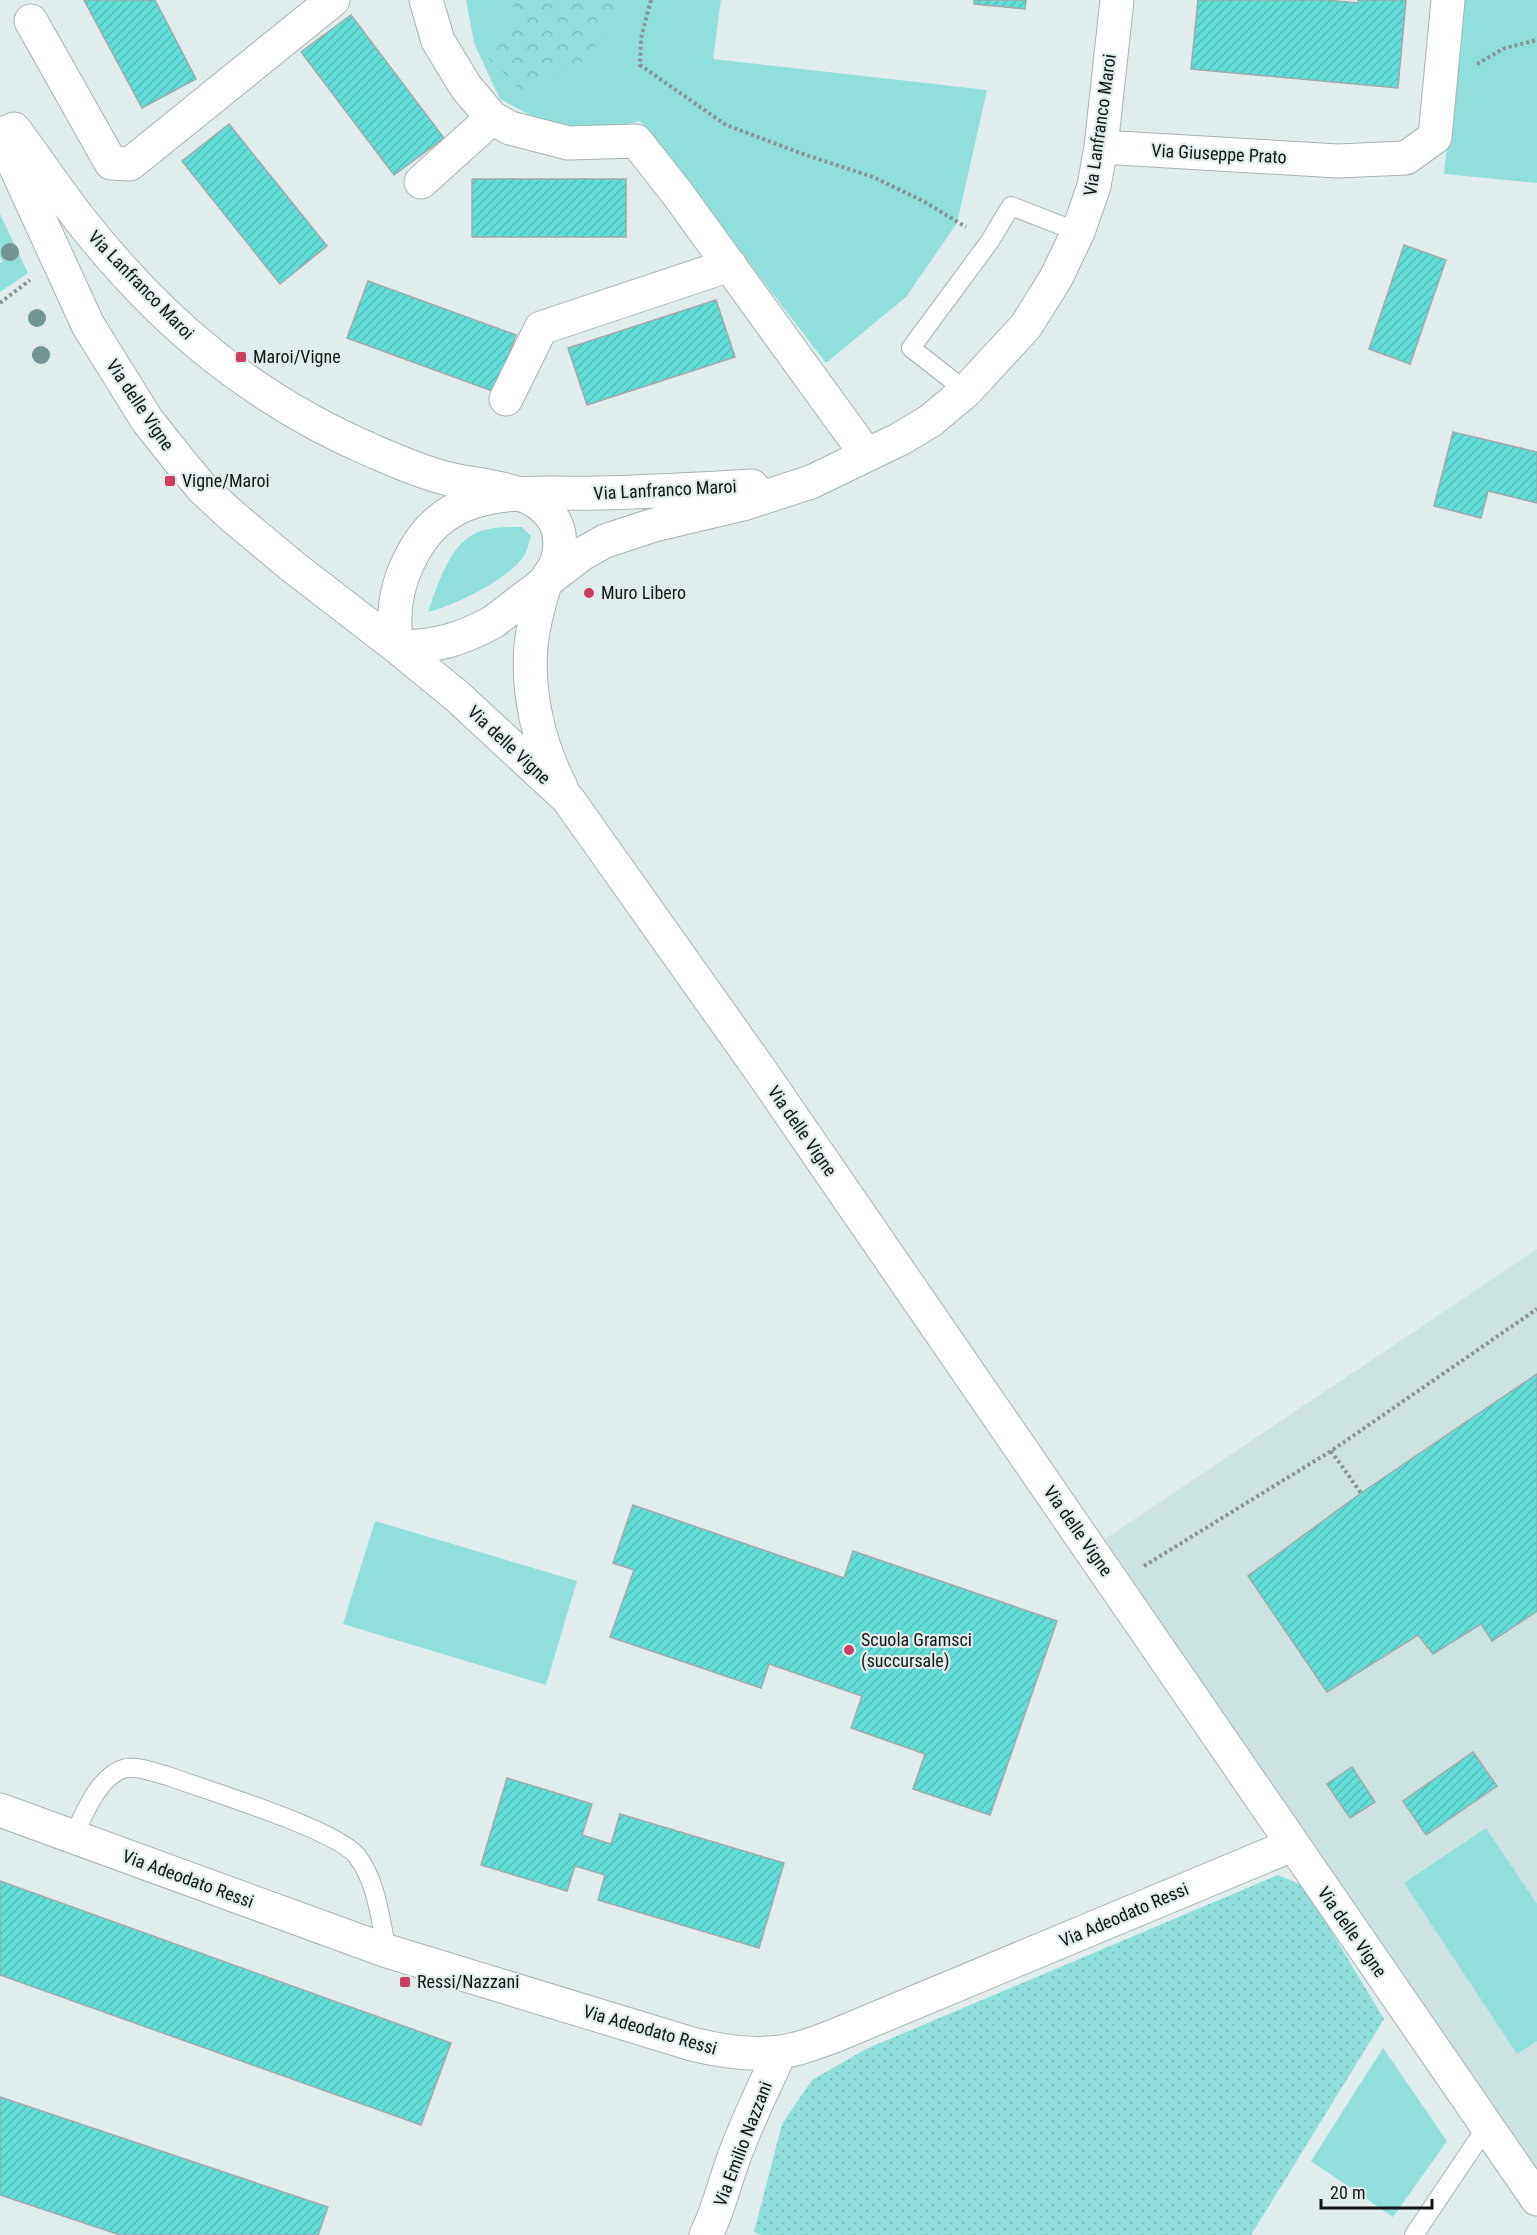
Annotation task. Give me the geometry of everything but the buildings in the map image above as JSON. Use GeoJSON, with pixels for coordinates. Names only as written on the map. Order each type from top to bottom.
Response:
{"type":"FeatureCollection","features":[{"type":"Feature","properties":{"kind":"street"},"geometry":{"type":"LineString","coordinates":[[31,21],[111,163],[130,164],[333,0]]}},
{"type":"Feature","properties":{"kind":"street"},"geometry":{"type":"LineString","coordinates":[[426,0],[438,41],[466,87],[492,117],[510,128],[568,143],[636,141],[730,264],[866,454]]}},
{"type":"Feature","properties":{"kind":"street","name":"Via Lanfranco Maroi"},"geometry":{"type":"LineString","coordinates":[[811,482],[595,494],[518,493],[487,497],[465,504],[446,514],[421,537],[404,572],[394,609],[397,647],[423,647],[465,637],[493,622],[582,554],[629,532],[743,504],[811,482],[930,421],[966,391],[1026,326],[1056,278],[1078,232],[1094,186],[1101,147],[1117,0]]}},
{"type":"Feature","properties":{"kind":"street","name":"Via Giuseppe Prato"},"geometry":{"type":"LineString","coordinates":[[1101,147],[1338,161],[1406,158],[1435,137],[1448,0]]}},
{"type":"Feature","properties":{"kind":"street","name":"Via Lanfranco Maroi"},"geometry":{"type":"LineString","coordinates":[[0,111],[86,227],[128,276],[194,340],[236,375],[302,417],[405,465],[445,478],[518,493],[547,510],[557,525],[559,553],[553,570],[545,582],[531,644],[530,666],[533,694],[545,748],[568,799]]}},
{"type":"Feature","properties":{"kind":"street"},"geometry":{"type":"LineString","coordinates":[[421,182],[492,117]]}},
{"type":"Feature","properties":{"kind":"street","name":"Via delle Vigne"},"geometry":{"type":"LineString","coordinates":[[0,133],[88,325],[147,420],[203,489],[292,566],[397,647],[458,698],[568,799],[763,1074],[1537,2199]]}},
{"type":"Feature","properties":{"kind":"street"},"geometry":{"type":"LineString","coordinates":[[506,399],[541,328],[730,264]]}},
{"type":"Feature","properties":{"kind":"street","name":"Via Adeodato Ressi"},"geometry":{"type":"LineString","coordinates":[[0,1810],[387,1951],[700,2046],[718,2050],[780,2052],[811,2044],[866,2024],[1292,1845]]}},
{"type":"Feature","properties":{"kind":"street","name":"Via Emilio Nazzani"},"geometry":{"type":"LineString","coordinates":[[706,2235],[714,2220],[737,2150],[780,2052]]}},
{"type":"Feature","properties":{"kind":"lane"},"geometry":{"type":"LineString","coordinates":[[966,391],[911,348],[990,241],[1011,206],[1078,232]]}},
{"type":"Feature","properties":{"kind":"lane"},"geometry":{"type":"LineString","coordinates":[[73,1838],[91,1799],[110,1777],[126,1768],[144,1770],[189,1784],[305,1826],[333,1838],[356,1854],[367,1873],[375,1895],[387,1951]]}},
{"type":"Feature","properties":{"kind":"lane"},"geometry":{"type":"LineString","coordinates":[[1414,2235],[1487,2126]]}},
{"type":"Feature","properties":{"kind":"path"},"geometry":{"type":"LineString","coordinates":[[651,0],[641,38],[640,65],[726,125],[873,177],[923,201],[990,241]]}},
{"type":"Feature","properties":{"kind":"path"},"geometry":{"type":"LineString","coordinates":[[1440,85],[1505,48],[1537,40]]}},
{"type":"Feature","properties":{"kind":"path"},"geometry":{"type":"LineString","coordinates":[[1115,1584],[1331,1451],[1537,1309]]}},
{"type":"Feature","properties":{"kind":"path"},"geometry":{"type":"LineString","coordinates":[[1331,1451],[1361,1493]]}},
{"type":"Feature","properties":{"kind":"shaded area"},"geometry":{"type":"Polygon","coordinates":[[[1537,1249],[1537,2185],[1105,1539],[1537,1249]]]}},
{"type":"Feature","properties":{"kind":"green space"},"geometry":{"type":"Polygon","coordinates":[[[466,0],[721,0],[713,59],[987,90],[957,223],[906,297],[826,363],[640,121],[587,134],[541,121],[500,99],[474,43],[466,0]]]}},
{"type":"Feature","properties":{"kind":"green space"},"geometry":{"type":"Polygon","coordinates":[[[510,0],[615,0],[613,15],[589,59],[521,90],[485,55],[517,13],[510,0]]]}},
{"type":"Feature","properties":{"kind":"green space"},"geometry":{"type":"Polygon","coordinates":[[[1462,0],[1537,0],[1537,183],[1444,174],[1462,0]]]}},
{"type":"Feature","properties":{"kind":"green space"},"geometry":{"type":"Polygon","coordinates":[[[0,214],[28,273],[0,292],[0,263],[3,262],[0,256],[0,214]]]}},
{"type":"Feature","properties":{"kind":"green space"},"geometry":{"type":"Polygon","coordinates":[[[522,527],[531,536],[528,547],[518,563],[507,573],[453,604],[428,612],[448,562],[465,540],[489,529],[522,527]]]}},
{"type":"Feature","properties":{"kind":"green space"},"geometry":{"type":"Polygon","coordinates":[[[375,1521],[577,1581],[546,1685],[343,1624],[375,1521]]]}},
{"type":"Feature","properties":{"kind":"green space"},"geometry":{"type":"Polygon","coordinates":[[[1486,1828],[1537,1904],[1537,2041],[1517,2054],[1404,1883],[1486,1828]]]}},
{"type":"Feature","properties":{"kind":"green space"},"geometry":{"type":"Polygon","coordinates":[[[1278,1875],[1304,1886],[1384,2019],[1251,2235],[762,2235],[754,2232],[782,2124],[812,2080],[866,2049],[1278,1875]]]}},
{"type":"Feature","properties":{"kind":"green space"},"geometry":{"type":"Polygon","coordinates":[[[1383,2048],[1447,2141],[1393,2217],[1311,2161],[1383,2048]]]}},
{"type":"Feature","properties":{"kind":"place","name":"Maroi/Vigne"},"geometry":{"type":"Point","coordinates":[241,357]}},
{"type":"Feature","properties":{"kind":"place","name":"Vigne/Maroi"},"geometry":{"type":"Point","coordinates":[170,481]}},
{"type":"Feature","properties":{"kind":"place","name":"Muro Libero"},"geometry":{"type":"Point","coordinates":[589,593]}},
{"type":"Feature","properties":{"kind":"place","name":"Scuola Gramsci (succursale)"},"geometry":{"type":"Point","coordinates":[849,1650]}},
{"type":"Feature","properties":{"kind":"place","name":"Ressi/Nazzani"},"geometry":{"type":"Point","coordinates":[405,1982]}}]}
